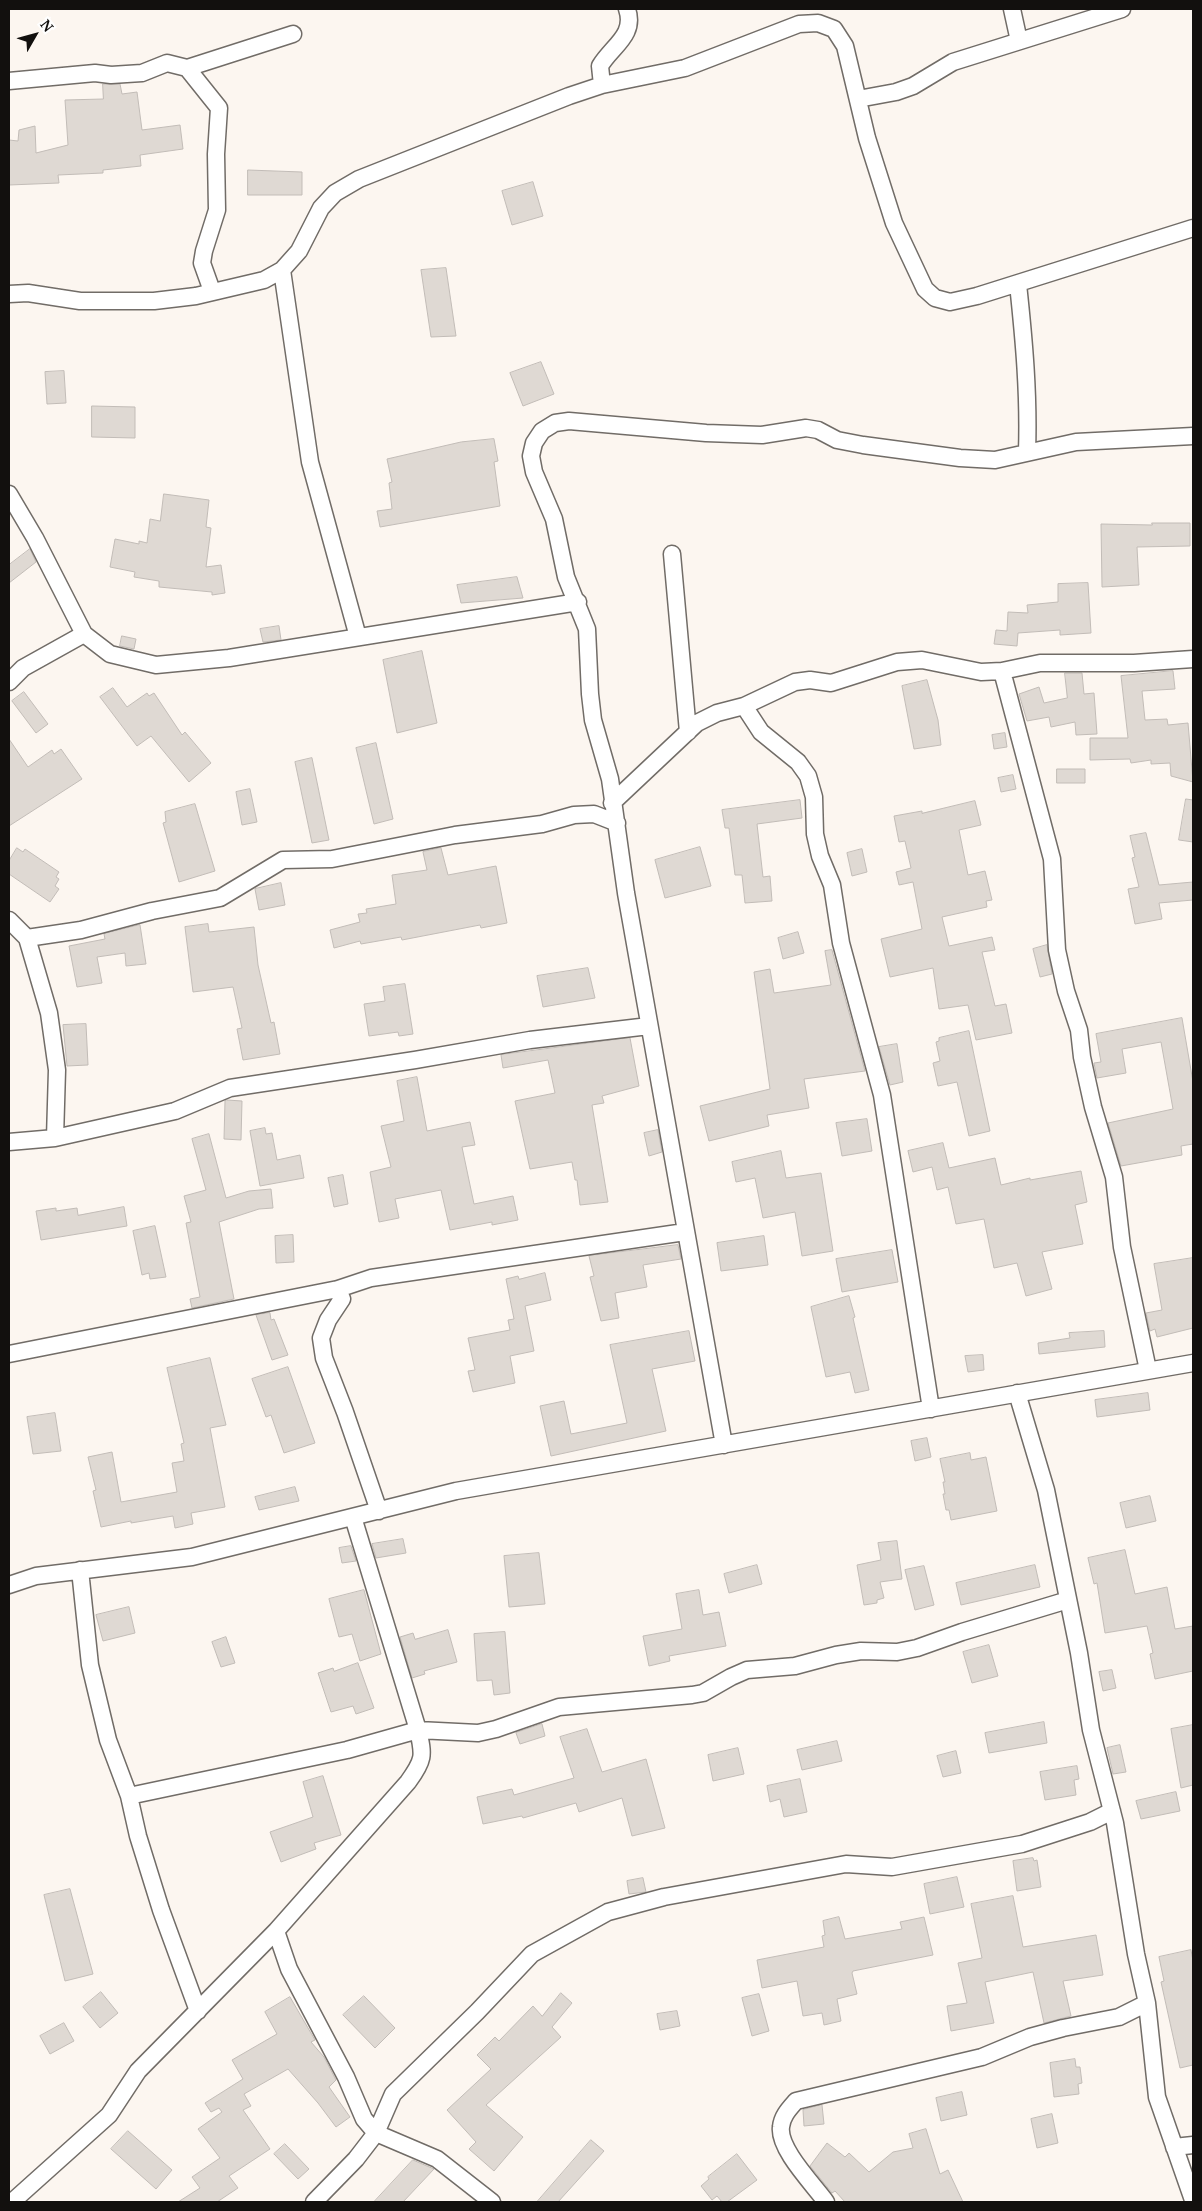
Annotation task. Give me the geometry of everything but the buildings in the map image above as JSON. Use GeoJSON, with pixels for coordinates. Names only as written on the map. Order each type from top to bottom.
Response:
{"type":"FeatureCollection","features":[{"type":"Feature","properties":{"kind":"street"},"geometry":{"type":"LineString","coordinates":[[602,86],[600,66],[622,40],[628,28],[627,9]]}},
{"type":"Feature","properties":{"kind":"street"},"geometry":{"type":"LineString","coordinates":[[1012,9],[1019,41]]}},
{"type":"Feature","properties":{"kind":"street"},"geometry":{"type":"LineString","coordinates":[[858,99],[896,92],[913,86],[953,62],[1122,9]]}},
{"type":"Feature","properties":{"kind":"street"},"geometry":{"type":"LineString","coordinates":[[9,294],[28,293],[80,301],[154,301],[196,296],[264,280],[282,270],[299,251],[322,208],[335,193],[359,179],[569,96],[602,86],[685,68],[800,24],[818,22],[834,29],[845,46],[867,138],[894,222],[925,289],[935,298],[950,302],[1018,284],[1193,228]]}},
{"type":"Feature","properties":{"kind":"street"},"geometry":{"type":"LineString","coordinates":[[9,81],[95,73],[112,75],[142,73],[167,63],[187,68],[293,34]]}},
{"type":"Feature","properties":{"kind":"street"},"geometry":{"type":"LineString","coordinates":[[187,68],[220,108],[216,154],[218,210],[202,263],[212,291]]}},
{"type":"Feature","properties":{"kind":"street"},"geometry":{"type":"LineString","coordinates":[[282,270],[310,462],[358,637]]}},
{"type":"Feature","properties":{"kind":"street"},"geometry":{"type":"LineString","coordinates":[[1018,284],[1029,409],[1027,452]]}},
{"type":"Feature","properties":{"kind":"street"},"geometry":{"type":"LineString","coordinates":[[724,1445],[626,893],[610,779],[593,720],[587,629],[578,602],[566,576],[554,519],[534,472],[530,456],[534,443],[542,431],[555,423],[569,421],[706,433],[762,435],[806,428],[818,430],[837,440],[864,445],[960,458],[995,460],[1076,442],[1193,436]]}},
{"type":"Feature","properties":{"kind":"street"},"geometry":{"type":"LineString","coordinates":[[9,494],[35,538],[84,634],[110,654],[156,665],[229,658],[578,602]]}},
{"type":"Feature","properties":{"kind":"street"},"geometry":{"type":"LineString","coordinates":[[672,554],[688,732]]}},
{"type":"Feature","properties":{"kind":"street"},"geometry":{"type":"LineString","coordinates":[[9,682],[23,668],[84,634]]}},
{"type":"Feature","properties":{"kind":"street"},"geometry":{"type":"LineString","coordinates":[[612,803],[697,723],[717,713],[744,706],[795,682],[810,680],[831,683],[897,662],[922,660],[981,672],[1002,671],[1040,663],[1134,663],[1193,659]]}},
{"type":"Feature","properties":{"kind":"street"},"geometry":{"type":"LineString","coordinates":[[1002,671],[1052,859],[1057,950],[1066,991],[1079,1030],[1082,1057],[1093,1107],[1114,1177],[1122,1247],[1148,1370]]}},
{"type":"Feature","properties":{"kind":"street"},"geometry":{"type":"LineString","coordinates":[[744,706],[761,732],[798,762],[808,776],[814,797],[815,834],[820,856],[832,885],[841,943],[882,1095],[931,1409]]}},
{"type":"Feature","properties":{"kind":"street"},"geometry":{"type":"LineString","coordinates":[[27,938],[81,930],[152,911],[220,898],[283,860],[332,859],[446,836],[542,824],[574,815],[594,814],[617,823]]}},
{"type":"Feature","properties":{"kind":"street"},"geometry":{"type":"LineString","coordinates":[[9,920],[27,938],[49,1012],[57,1070],[55,1138]]}},
{"type":"Feature","properties":{"kind":"street"},"geometry":{"type":"LineString","coordinates":[[9,1142],[55,1138],[174,1111],[230,1088],[415,1060],[530,1040],[650,1026]]}},
{"type":"Feature","properties":{"kind":"street"},"geometry":{"type":"LineString","coordinates":[[9,1354],[338,1289],[371,1278],[685,1232]]}},
{"type":"Feature","properties":{"kind":"street"},"geometry":{"type":"LineString","coordinates":[[338,1289],[342,1300],[328,1320],[321,1338],[324,1358],[345,1412],[378,1511]]}},
{"type":"Feature","properties":{"kind":"street"},"geometry":{"type":"LineString","coordinates":[[9,1585],[36,1576],[192,1557],[456,1492],[1193,1363]]}},
{"type":"Feature","properties":{"kind":"street"},"geometry":{"type":"LineString","coordinates":[[1017,1393],[1046,1490],[1091,1730],[1112,1811],[1136,1954],[1147,2003],[1157,2097],[1193,2200]]}},
{"type":"Feature","properties":{"kind":"street"},"geometry":{"type":"LineString","coordinates":[[12,2202],[109,2115],[138,2071],[276,1931],[408,1782],[421,1764],[424,1752],[354,1517]]}},
{"type":"Feature","properties":{"kind":"street"},"geometry":{"type":"LineString","coordinates":[[80,1570],[90,1665],[108,1740],[129,1796],[138,1836],[161,1910],[198,2010]]}},
{"type":"Feature","properties":{"kind":"street"},"geometry":{"type":"LineString","coordinates":[[129,1796],[348,1750],[418,1730],[478,1733],[496,1730],[559,1708],[692,1696],[703,1693],[731,1676],[747,1670],[795,1666],[853,1652],[898,1652],[917,1648],[962,1632],[1068,1600]]}},
{"type":"Feature","properties":{"kind":"street"},"geometry":{"type":"LineString","coordinates":[[314,2202],[356,2160],[376,2133],[393,2094],[477,2012],[532,1954],[608,1912],[683,1893],[846,1864],[892,1867],[1022,1844],[1090,1822],[1112,1811]]}},
{"type":"Feature","properties":{"kind":"street"},"geometry":{"type":"LineString","coordinates":[[276,1931],[289,1970],[346,2076],[364,2119],[376,2133],[437,2159],[492,2202]]}},
{"type":"Feature","properties":{"kind":"street"},"geometry":{"type":"LineString","coordinates":[[826,2202],[785,2147],[780,2128],[785,2113],[796,2101],[982,2057],[1030,2037],[1119,2017],[1147,2003]]}},
{"type":"Feature","properties":{"kind":"street"},"geometry":{"type":"LineString","coordinates":[[1174,2147],[1193,2145]]}}]}
